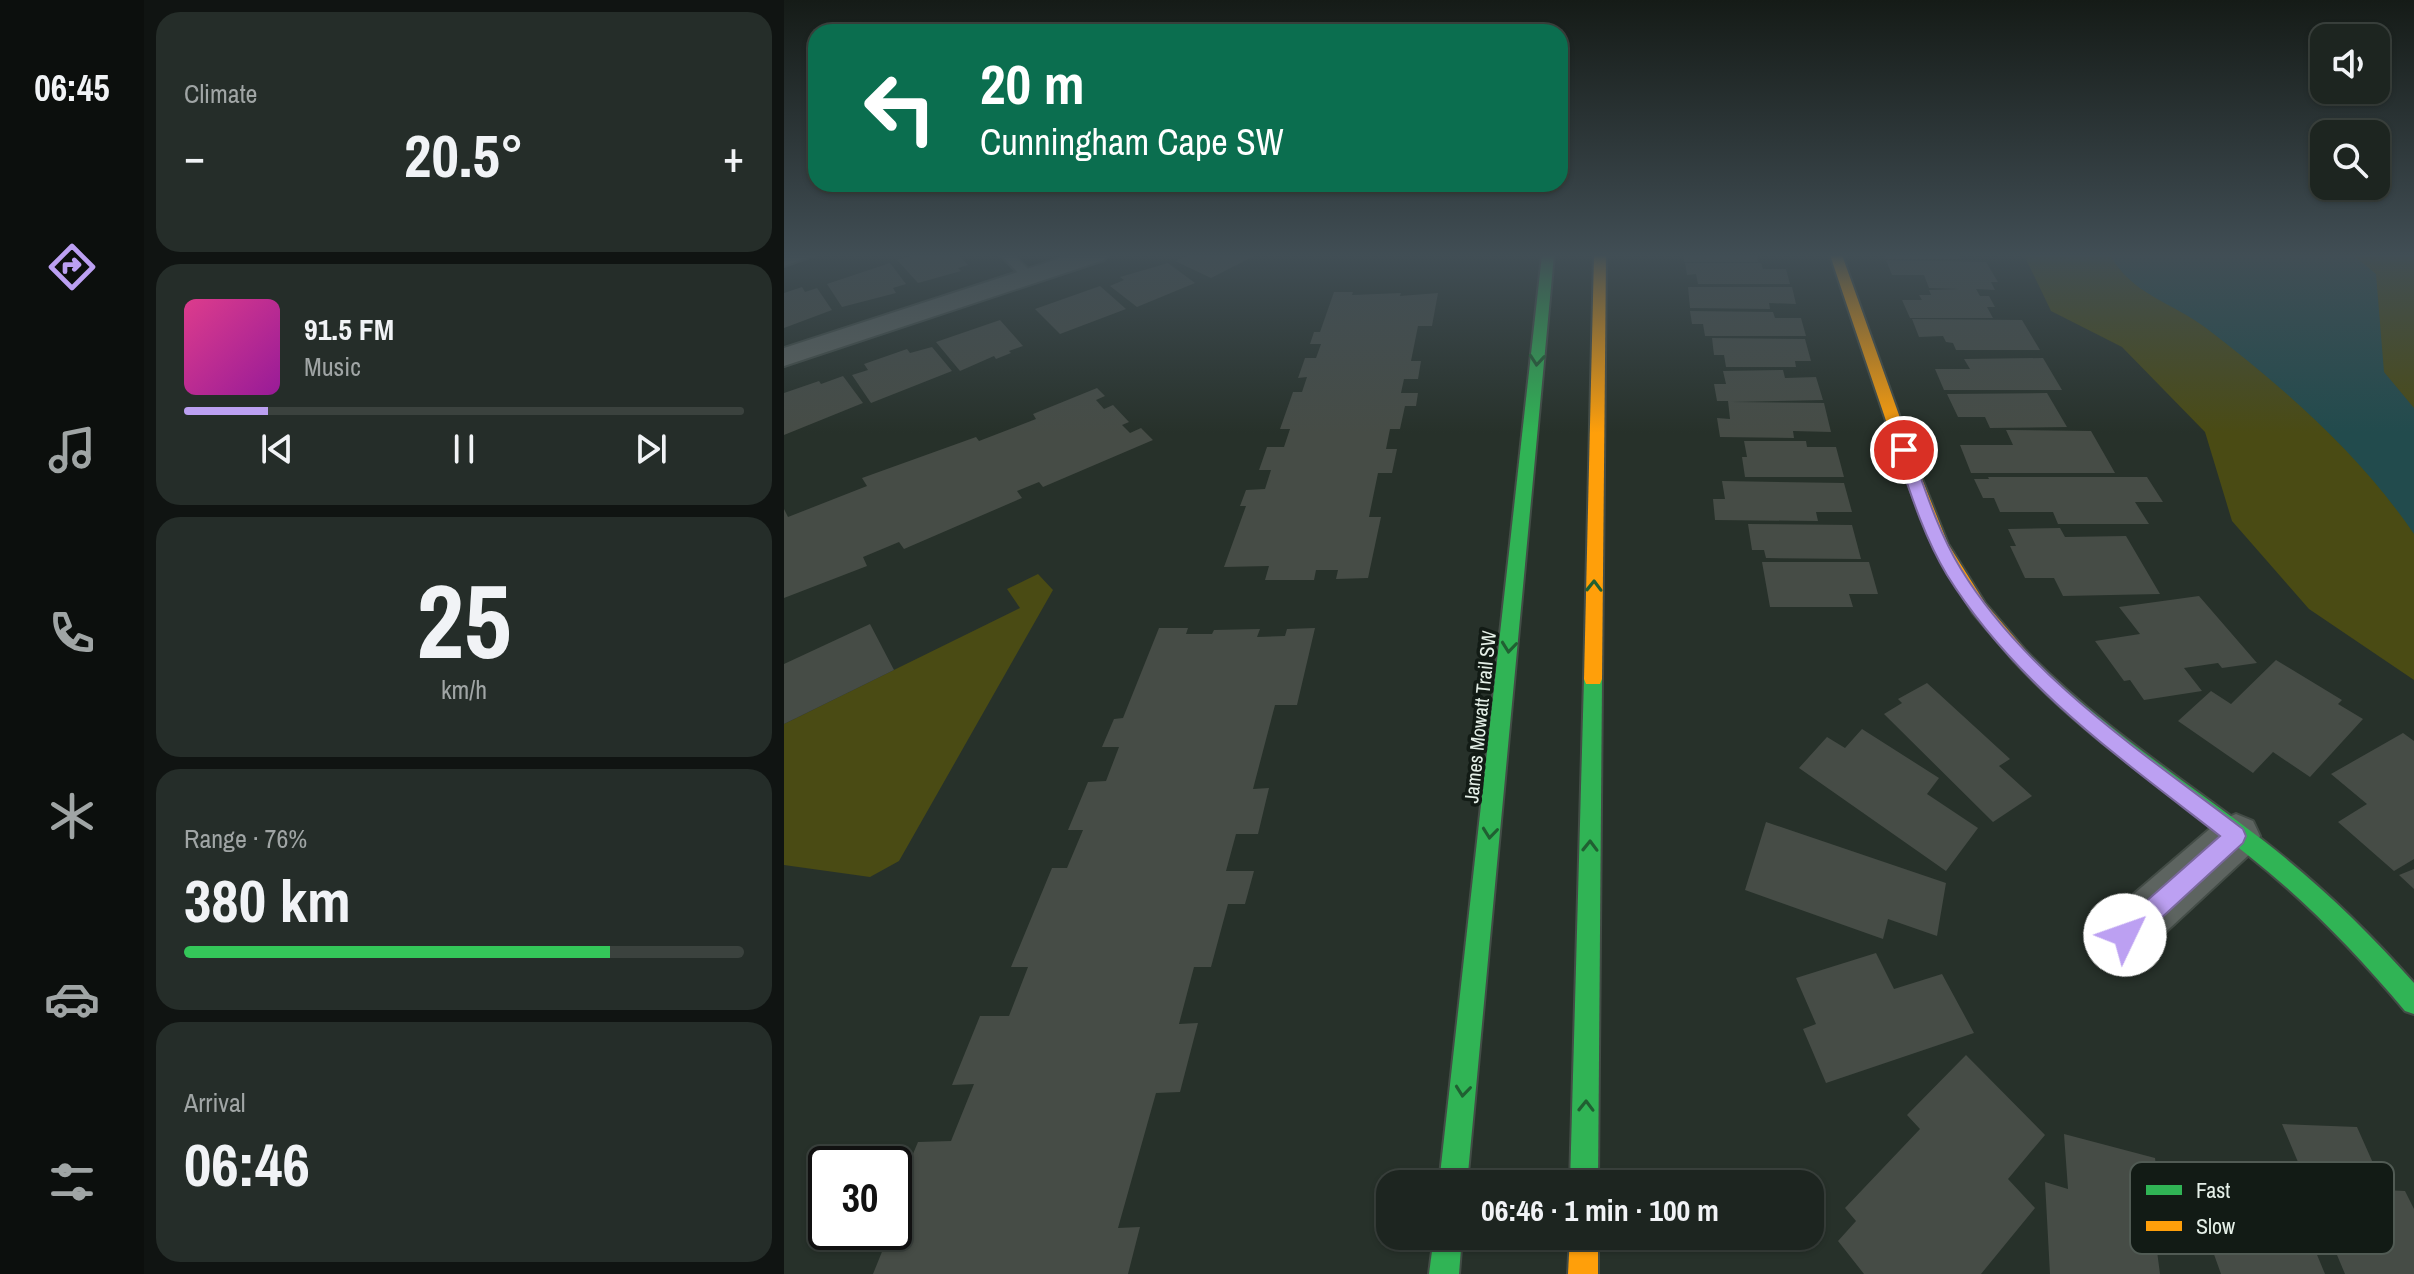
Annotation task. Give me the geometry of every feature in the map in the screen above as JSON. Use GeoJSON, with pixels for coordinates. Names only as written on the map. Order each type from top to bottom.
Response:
{"type":"FeatureCollection","features":[{"type":"Feature","properties":{"kind":"main road","name":"James Mowatt Trail SW"},"geometry":{"type":"LineString","coordinates":[[1454,1170],[1542,314]]}},
{"type":"Feature","properties":{"kind":"main road"},"geometry":{"type":"LineString","coordinates":[[1584,1170],[1599,314]]}},
{"type":"Feature","properties":{"kind":"main road"},"geometry":{"type":"LineString","coordinates":[[1857,314],[1923,506],[1954,571],[1978,607],[2054,692],[2277,866],[2356,934],[2393,973],[2414,1002]]}},
{"type":"Feature","properties":{"kind":"main road"},"geometry":{"type":"LineString","coordinates":[[1444,1274],[1447,1250]]}},
{"type":"Feature","properties":{"kind":"main road"},"geometry":{"type":"LineString","coordinates":[[1583,1274],[1584,1250]]}},
{"type":"Feature","properties":{"kind":"street"},"geometry":{"type":"LineString","coordinates":[[784,357],[913,314]]}},
{"type":"Feature","properties":{"kind":"street"},"geometry":{"type":"LineString","coordinates":[[2125,935],[2236,836]]}},
{"type":"Feature","properties":{"kind":"shaded area"},"geometry":{"type":"Polygon","coordinates":[[[2058,314],[2414,314],[2414,680],[2309,609],[2232,521],[2205,432],[2122,347],[2058,314]]]}},
{"type":"Feature","properties":{"kind":"shaded area"},"geometry":{"type":"Polygon","coordinates":[[[1038,574],[1053,590],[899,861],[870,877],[784,865],[784,724],[1020,608],[1007,589],[1038,574]]]}},
{"type":"Feature","properties":{"kind":"water"},"geometry":{"type":"Polygon","coordinates":[[[2185,314],[2379,314],[2384,372],[2414,408],[2414,534],[2369,476],[2318,423],[2264,374],[2185,314]]]}},
{"type":"Feature","properties":{"kind":"building"},"geometry":{"type":"Polygon","coordinates":[[[784,314],[820,314],[784,328],[784,314]]]}},
{"type":"Feature","properties":{"kind":"building"},"geometry":{"type":"Polygon","coordinates":[[[1040,314],[1112,314],[1060,334],[1040,314]]]}},
{"type":"Feature","properties":{"kind":"building"},"geometry":{"type":"Polygon","coordinates":[[[1326,314],[1434,314],[1432,326],[1418,326],[1411,361],[1421,361],[1418,379],[1404,379],[1401,393],[1418,393],[1416,406],[1405,406],[1400,429],[1390,429],[1386,449],[1397,449],[1392,473],[1378,473],[1369,517],[1381,517],[1368,578],[1336,579],[1338,570],[1316,570],[1314,580],[1265,580],[1269,566],[1224,567],[1246,506],[1240,506],[1246,490],[1265,489],[1271,470],[1259,470],[1267,447],[1284,447],[1290,429],[1280,429],[1293,392],[1302,392],[1307,377],[1298,378],[1305,358],[1316,358],[1321,344],[1310,344],[1314,332],[1320,332],[1326,314]]]}},
{"type":"Feature","properties":{"kind":"building"},"geometry":{"type":"Polygon","coordinates":[[[1691,314],[1774,314],[1775,318],[1801,318],[1806,336],[1705,336],[1703,324],[1692,324],[1691,314]]]}},
{"type":"Feature","properties":{"kind":"building"},"geometry":{"type":"Polygon","coordinates":[[[1908,314],[1991,314],[1993,318],[1910,318],[1908,314]]]}},
{"type":"Feature","properties":{"kind":"building"},"geometry":{"type":"Polygon","coordinates":[[[1912,319],[2022,320],[2040,350],[1956,350],[1953,343],[1946,342],[1943,336],[1919,337],[1912,319]]]}},
{"type":"Feature","properties":{"kind":"building"},"geometry":{"type":"Polygon","coordinates":[[[1000,320],[1023,346],[996,359],[994,356],[960,371],[936,342],[1000,320]]]}},
{"type":"Feature","properties":{"kind":"building"},"geometry":{"type":"Polygon","coordinates":[[[1712,338],[1805,339],[1811,361],[1795,361],[1796,367],[1726,367],[1724,355],[1714,355],[1712,338]]]}},
{"type":"Feature","properties":{"kind":"building"},"geometry":{"type":"Polygon","coordinates":[[[932,347],[952,371],[871,403],[852,375],[868,370],[864,364],[907,349],[910,353],[932,347]]]}},
{"type":"Feature","properties":{"kind":"building"},"geometry":{"type":"Polygon","coordinates":[[[2043,358],[2062,390],[1944,390],[1935,369],[1970,369],[1964,359],[2043,358]]]}},
{"type":"Feature","properties":{"kind":"building"},"geometry":{"type":"Polygon","coordinates":[[[1783,370],[1785,378],[1816,377],[1823,400],[1731,402],[1824,403],[1831,432],[1793,431],[1794,438],[1720,437],[1717,418],[1730,419],[1728,401],[1717,401],[1714,384],[1726,384],[1723,371],[1783,370]]]}},
{"type":"Feature","properties":{"kind":"building"},"geometry":{"type":"Polygon","coordinates":[[[843,376],[863,403],[784,435],[784,393],[843,376]]]}},
{"type":"Feature","properties":{"kind":"building"},"geometry":{"type":"Polygon","coordinates":[[[1097,388],[1105,396],[1096,400],[1104,409],[1113,405],[1129,422],[1122,425],[1130,433],[1141,428],[1153,440],[1043,487],[1039,482],[1017,491],[1022,498],[904,549],[899,542],[863,557],[867,566],[784,598],[784,509],[788,517],[867,486],[862,478],[976,437],[979,441],[1036,419],[1033,414],[1097,388]]]}},
{"type":"Feature","properties":{"kind":"building"},"geometry":{"type":"Polygon","coordinates":[[[2047,393],[2067,427],[1990,428],[1985,417],[1958,417],[1947,394],[2047,393]]]}},
{"type":"Feature","properties":{"kind":"building"},"geometry":{"type":"Polygon","coordinates":[[[2006,430],[2091,431],[2115,473],[1971,473],[1960,445],[2013,445],[2006,430]]]}},
{"type":"Feature","properties":{"kind":"building"},"geometry":{"type":"Polygon","coordinates":[[[1744,441],[1806,441],[1807,447],[1836,447],[1844,477],[1745,477],[1742,457],[1747,457],[1744,441]]]}},
{"type":"Feature","properties":{"kind":"building"},"geometry":{"type":"Polygon","coordinates":[[[2147,477],[2163,502],[2135,502],[2149,524],[2058,524],[2053,512],[2000,512],[1994,498],[1983,498],[1974,479],[2147,477]]]}},
{"type":"Feature","properties":{"kind":"building"},"geometry":{"type":"Polygon","coordinates":[[[1722,481],[1844,483],[1852,512],[1816,512],[1818,521],[1715,520],[1713,499],[1725,499],[1722,481]]]}},
{"type":"Feature","properties":{"kind":"building"},"geometry":{"type":"Polygon","coordinates":[[[1748,524],[1852,525],[1861,559],[1766,558],[1764,550],[1752,550],[1748,524]]]}},
{"type":"Feature","properties":{"kind":"building"},"geometry":{"type":"Polygon","coordinates":[[[2060,528],[2065,537],[2126,536],[2160,594],[2063,596],[2054,578],[2025,578],[2010,546],[2016,546],[2008,529],[2060,528]]]}},
{"type":"Feature","properties":{"kind":"building"},"geometry":{"type":"Polygon","coordinates":[[[1762,562],[1869,562],[1878,594],[1849,594],[1853,607],[1770,607],[1762,562]]]}},
{"type":"Feature","properties":{"kind":"building"},"geometry":{"type":"Polygon","coordinates":[[[2199,596],[2257,663],[2222,668],[2218,663],[2184,668],[2202,691],[2144,700],[2130,680],[2124,681],[2095,641],[2140,634],[2119,607],[2199,596]]]}},
{"type":"Feature","properties":{"kind":"building"},"geometry":{"type":"Polygon","coordinates":[[[870,624],[894,670],[784,724],[784,664],[870,624]]]}},
{"type":"Feature","properties":{"kind":"building"},"geometry":{"type":"Polygon","coordinates":[[[1159,628],[1188,628],[1186,634],[1260,629],[1257,637],[1285,636],[1287,629],[1315,628],[1297,705],[1275,705],[1253,789],[1269,788],[1258,834],[1236,834],[1226,871],[1254,871],[1245,904],[1228,904],[1211,967],[1194,967],[1179,1024],[1198,1023],[1180,1092],[1156,1093],[1118,1228],[1140,1227],[1128,1274],[873,1274],[883,1250],[912,1250],[912,1156],[918,1142],[951,1141],[974,1084],[952,1085],[980,1016],[1009,1016],[1028,967],[1011,967],[1052,868],[1067,868],[1083,830],[1068,830],[1088,782],[1106,781],[1119,747],[1102,747],[1114,719],[1123,718],[1159,628]]]}},
{"type":"Feature","properties":{"kind":"building"},"geometry":{"type":"Polygon","coordinates":[[[2276,660],[2342,700],[2338,704],[2363,719],[2310,777],[2273,752],[2253,773],[2178,721],[2211,691],[2231,704],[2276,660]]]}},
{"type":"Feature","properties":{"kind":"building"},"geometry":{"type":"Polygon","coordinates":[[[1927,683],[2010,759],[1999,766],[2032,796],[1993,822],[1884,714],[1902,703],[1898,699],[1927,683]]]}},
{"type":"Feature","properties":{"kind":"building"},"geometry":{"type":"Polygon","coordinates":[[[1862,729],[1939,778],[1927,794],[1978,828],[1946,871],[1799,768],[1827,737],[1845,748],[1862,729]]]}},
{"type":"Feature","properties":{"kind":"building"},"geometry":{"type":"Polygon","coordinates":[[[2403,733],[2414,741],[2414,859],[2394,871],[2338,822],[2367,804],[2331,774],[2403,733]]]}},
{"type":"Feature","properties":{"kind":"building"},"geometry":{"type":"Polygon","coordinates":[[[1766,822],[1946,883],[1937,936],[1888,919],[1883,939],[1745,890],[1766,822]]]}},
{"type":"Feature","properties":{"kind":"building"},"geometry":{"type":"Polygon","coordinates":[[[2414,869],[2414,889],[2399,875],[2414,869]]]}},
{"type":"Feature","properties":{"kind":"building"},"geometry":{"type":"Polygon","coordinates":[[[1876,953],[1894,989],[1942,974],[1974,1033],[1826,1083],[1803,1029],[1816,1024],[1796,978],[1876,953]]]}},
{"type":"Feature","properties":{"kind":"building"},"geometry":{"type":"Polygon","coordinates":[[[1966,1055],[2045,1135],[2008,1179],[2035,1208],[1981,1274],[1864,1274],[1838,1241],[1856,1221],[1845,1208],[1920,1129],[1907,1115],[1966,1055]]]}},
{"type":"Feature","properties":{"kind":"building"},"geometry":{"type":"Polygon","coordinates":[[[2282,1124],[2357,1127],[2373,1162],[2298,1162],[2282,1124]]]}},
{"type":"Feature","properties":{"kind":"building"},"geometry":{"type":"Polygon","coordinates":[[[2064,1134],[2155,1158],[2155,1162],[2130,1162],[2130,1254],[2157,1254],[2160,1274],[2050,1274],[2045,1182],[2068,1189],[2064,1134]]]}},
{"type":"Feature","properties":{"kind":"building"},"geometry":{"type":"Polygon","coordinates":[[[2394,1190],[2405,1191],[2414,1209],[2414,1274],[2345,1274],[2337,1254],[2394,1254],[2394,1190]]]}},
{"type":"Feature","properties":{"kind":"building"},"geometry":{"type":"Polygon","coordinates":[[[2214,1254],[2317,1254],[2325,1274],[2221,1274],[2214,1254]]]}},
{"type":"Feature","properties":{"kind":"traffic: fast"},"geometry":{"type":"LineString","coordinates":[[1454,1170],[1542,314]]}},
{"type":"Feature","properties":{"kind":"traffic: fast"},"geometry":{"type":"LineString","coordinates":[[2020,656],[2046,684],[2103,734],[2299,884],[2359,941],[2414,1002]]}},
{"type":"Feature","properties":{"kind":"traffic: fast"},"geometry":{"type":"LineString","coordinates":[[1584,1170],[1593,679]]}},
{"type":"Feature","properties":{"kind":"traffic: fast"},"geometry":{"type":"LineString","coordinates":[[1444,1274],[1447,1250]]}},
{"type":"Feature","properties":{"kind":"traffic: slow"},"geometry":{"type":"LineString","coordinates":[[1593,679],[1599,314]]}},
{"type":"Feature","properties":{"kind":"traffic: slow"},"geometry":{"type":"LineString","coordinates":[[1857,314],[1912,474],[1940,544],[1979,608],[2020,656]]}},
{"type":"Feature","properties":{"kind":"traffic: slow"},"geometry":{"type":"LineString","coordinates":[[1583,1274],[1584,1250]]}},
{"type":"Feature","properties":{"kind":"route"},"geometry":{"type":"LineString","coordinates":[[1904,450],[1923,506],[1954,571],[2010,646],[2054,692],[2236,836],[2125,935]]}}]}
